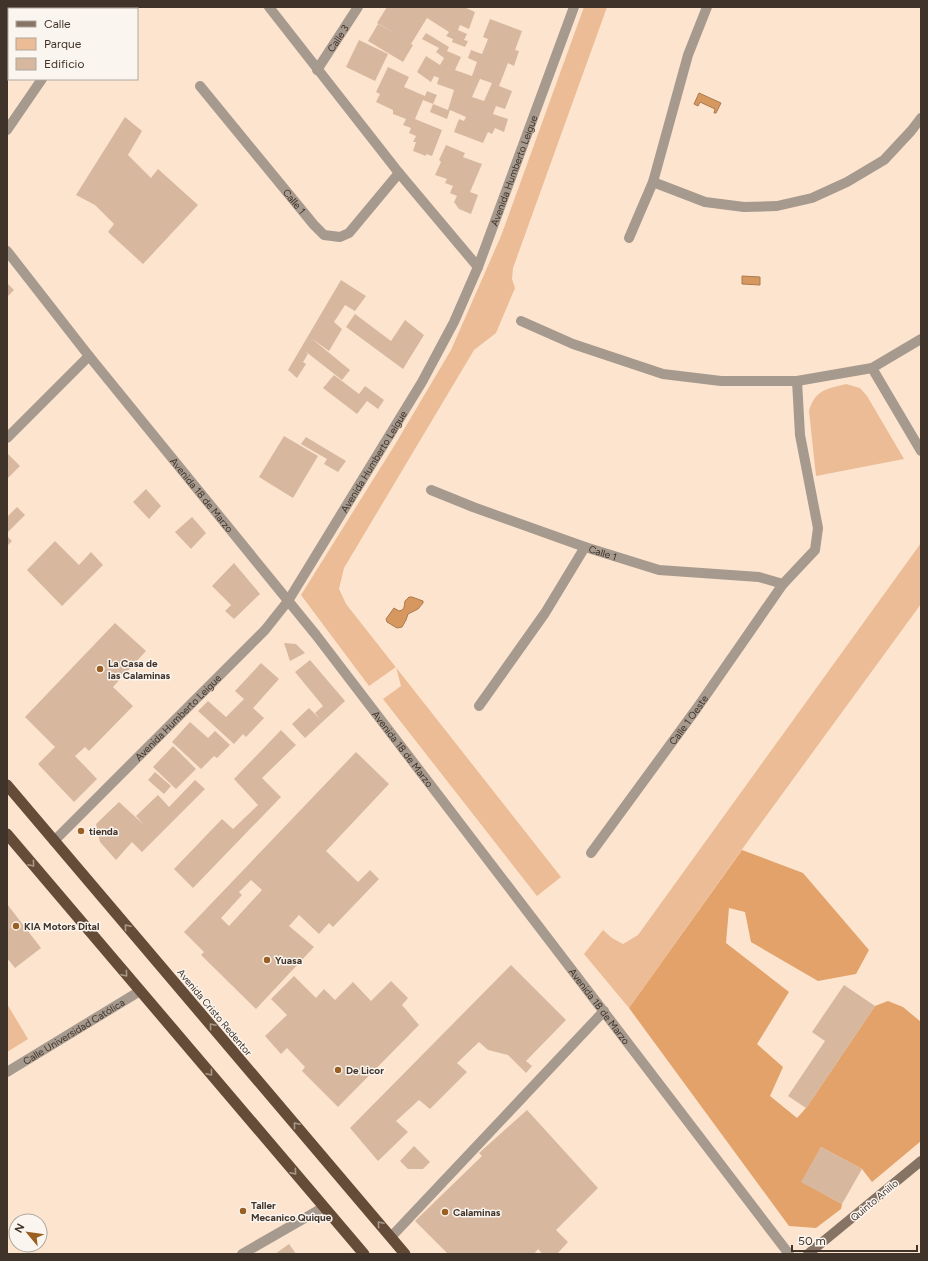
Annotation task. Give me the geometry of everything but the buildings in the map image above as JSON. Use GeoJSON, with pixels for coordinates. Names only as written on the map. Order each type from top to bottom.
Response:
{"type":"FeatureCollection","features":[{"type":"Feature","properties":{"kind":"highway","name":"Avenida Cristo Redentor"},"geometry":{"type":"LineString","coordinates":[[7,785],[405,1254]]}},
{"type":"Feature","properties":{"kind":"highway"},"geometry":{"type":"LineString","coordinates":[[7,834],[364,1254]]}},
{"type":"Feature","properties":{"kind":"main road","name":"Quinto Anillo"},"geometry":{"type":"LineString","coordinates":[[808,1254],[921,1161]]}},
{"type":"Feature","properties":{"kind":"street"},"geometry":{"type":"LineString","coordinates":[[268,7],[399,173],[478,267]]}},
{"type":"Feature","properties":{"kind":"street","name":"Calle 3"},"geometry":{"type":"LineString","coordinates":[[317,70],[358,7]]}},
{"type":"Feature","properties":{"kind":"street","name":"Avenida Humberto Leigue"},"geometry":{"type":"LineString","coordinates":[[54,840],[265,630],[288,601],[422,382],[454,322],[478,267],[574,7]]}},
{"type":"Feature","properties":{"kind":"street"},"geometry":{"type":"LineString","coordinates":[[629,238],[653,182],[688,55],[707,7]]}},
{"type":"Feature","properties":{"kind":"street"},"geometry":{"type":"LineString","coordinates":[[7,130],[41,80]]}},
{"type":"Feature","properties":{"kind":"street","name":"Calle 1"},"geometry":{"type":"LineString","coordinates":[[200,86],[314,225],[324,235],[340,237],[349,233],[399,173]]}},
{"type":"Feature","properties":{"kind":"street"},"geometry":{"type":"LineString","coordinates":[[653,182],[705,202],[744,207],[777,206],[812,198],[847,182],[884,160],[921,118]]}},
{"type":"Feature","properties":{"kind":"street","name":"Avenida 18 de Marzo"},"geometry":{"type":"LineString","coordinates":[[7,251],[89,356],[288,601],[789,1254]]}},
{"type":"Feature","properties":{"kind":"street"},"geometry":{"type":"LineString","coordinates":[[521,321],[573,344],[663,374],[721,381],[797,381],[872,368],[921,339]]}},
{"type":"Feature","properties":{"kind":"street"},"geometry":{"type":"LineString","coordinates":[[7,438],[89,356]]}},
{"type":"Feature","properties":{"kind":"street"},"geometry":{"type":"LineString","coordinates":[[872,368],[921,451]]}},
{"type":"Feature","properties":{"kind":"street","name":"Calle 1 Oeste"},"geometry":{"type":"LineString","coordinates":[[591,853],[698,708],[783,584],[815,550],[818,528],[800,435],[797,381]]}},
{"type":"Feature","properties":{"kind":"street","name":"Calle 1"},"geometry":{"type":"LineString","coordinates":[[431,490],[473,507],[585,547],[659,570],[759,577],[783,584]]}},
{"type":"Feature","properties":{"kind":"street"},"geometry":{"type":"LineString","coordinates":[[479,706],[546,613],[585,547]]}},
{"type":"Feature","properties":{"kind":"street","name":"Calle Universidad Católica"},"geometry":{"type":"LineString","coordinates":[[7,1072],[140,991]]}},
{"type":"Feature","properties":{"kind":"street"},"geometry":{"type":"LineString","coordinates":[[390,1237],[604,1011]]}},
{"type":"Feature","properties":{"kind":"street"},"geometry":{"type":"LineString","coordinates":[[242,1254],[324,1207]]}},
{"type":"Feature","properties":{"kind":"green space"},"geometry":{"type":"Polygon","coordinates":[[[584,7],[607,7],[513,268],[512,279],[515,288],[496,333],[474,350],[344,568],[339,589],[346,604],[396,667],[369,686],[301,595],[396,443],[451,350],[501,236],[584,7]]]}},
{"type":"Feature","properties":{"kind":"green space"},"geometry":{"type":"Polygon","coordinates":[[[846,384],[860,388],[867,396],[904,459],[816,476],[809,411],[811,404],[818,395],[827,389],[846,384]]]}},
{"type":"Feature","properties":{"kind":"green space"},"geometry":{"type":"Polygon","coordinates":[[[921,543],[921,604],[753,834],[629,1008],[584,954],[603,930],[612,938],[623,944],[638,935],[921,543]]]}},
{"type":"Feature","properties":{"kind":"green space"},"geometry":{"type":"Polygon","coordinates":[[[396,668],[561,877],[537,896],[383,699],[401,686],[396,668]]]}},
{"type":"Feature","properties":{"kind":"green space"},"geometry":{"type":"Polygon","coordinates":[[[7,1004],[28,1039],[7,1052],[7,1004]]]}},
{"type":"Feature","properties":{"kind":"shaded area"},"geometry":{"type":"Polygon","coordinates":[[[699,93],[721,103],[716,113],[714,113],[715,109],[700,102],[698,106],[694,104],[699,93]]]}},
{"type":"Feature","properties":{"kind":"shaded area"},"geometry":{"type":"Polygon","coordinates":[[[742,276],[760,277],[760,285],[742,284],[742,276]]]}},
{"type":"Feature","properties":{"kind":"shaded area"},"geometry":{"type":"Polygon","coordinates":[[[409,597],[423,601],[423,603],[418,609],[408,614],[402,627],[397,628],[387,622],[386,619],[394,608],[399,611],[402,610],[404,608],[405,601],[409,597]]]}},
{"type":"Feature","properties":{"kind":"shaded area"},"geometry":{"type":"Polygon","coordinates":[[[742,850],[803,873],[869,950],[856,974],[818,981],[751,942],[745,912],[729,908],[726,943],[789,992],[757,1044],[783,1067],[770,1096],[797,1118],[806,1108],[875,1006],[888,1001],[903,1007],[921,1022],[921,1141],[872,1182],[862,1169],[821,1147],[802,1182],[842,1204],[841,1209],[816,1228],[789,1226],[629,1008],[742,850]]]}},
{"type":"Feature","properties":{"kind":"place","name":"La Casa de las Calaminas"},"geometry":{"type":"Point","coordinates":[100,669]}},
{"type":"Feature","properties":{"kind":"place","name":"tienda"},"geometry":{"type":"Point","coordinates":[81,831]}},
{"type":"Feature","properties":{"kind":"place","name":"KIA Motors Dital"},"geometry":{"type":"Point","coordinates":[16,926]}},
{"type":"Feature","properties":{"kind":"place","name":"Yuasa"},"geometry":{"type":"Point","coordinates":[267,960]}},
{"type":"Feature","properties":{"kind":"place","name":"De Licor"},"geometry":{"type":"Point","coordinates":[338,1070]}},
{"type":"Feature","properties":{"kind":"place","name":"Taller Mecanico Quique"},"geometry":{"type":"Point","coordinates":[243,1211]}},
{"type":"Feature","properties":{"kind":"place","name":"Calaminas"},"geometry":{"type":"Point","coordinates":[445,1212]}}]}
